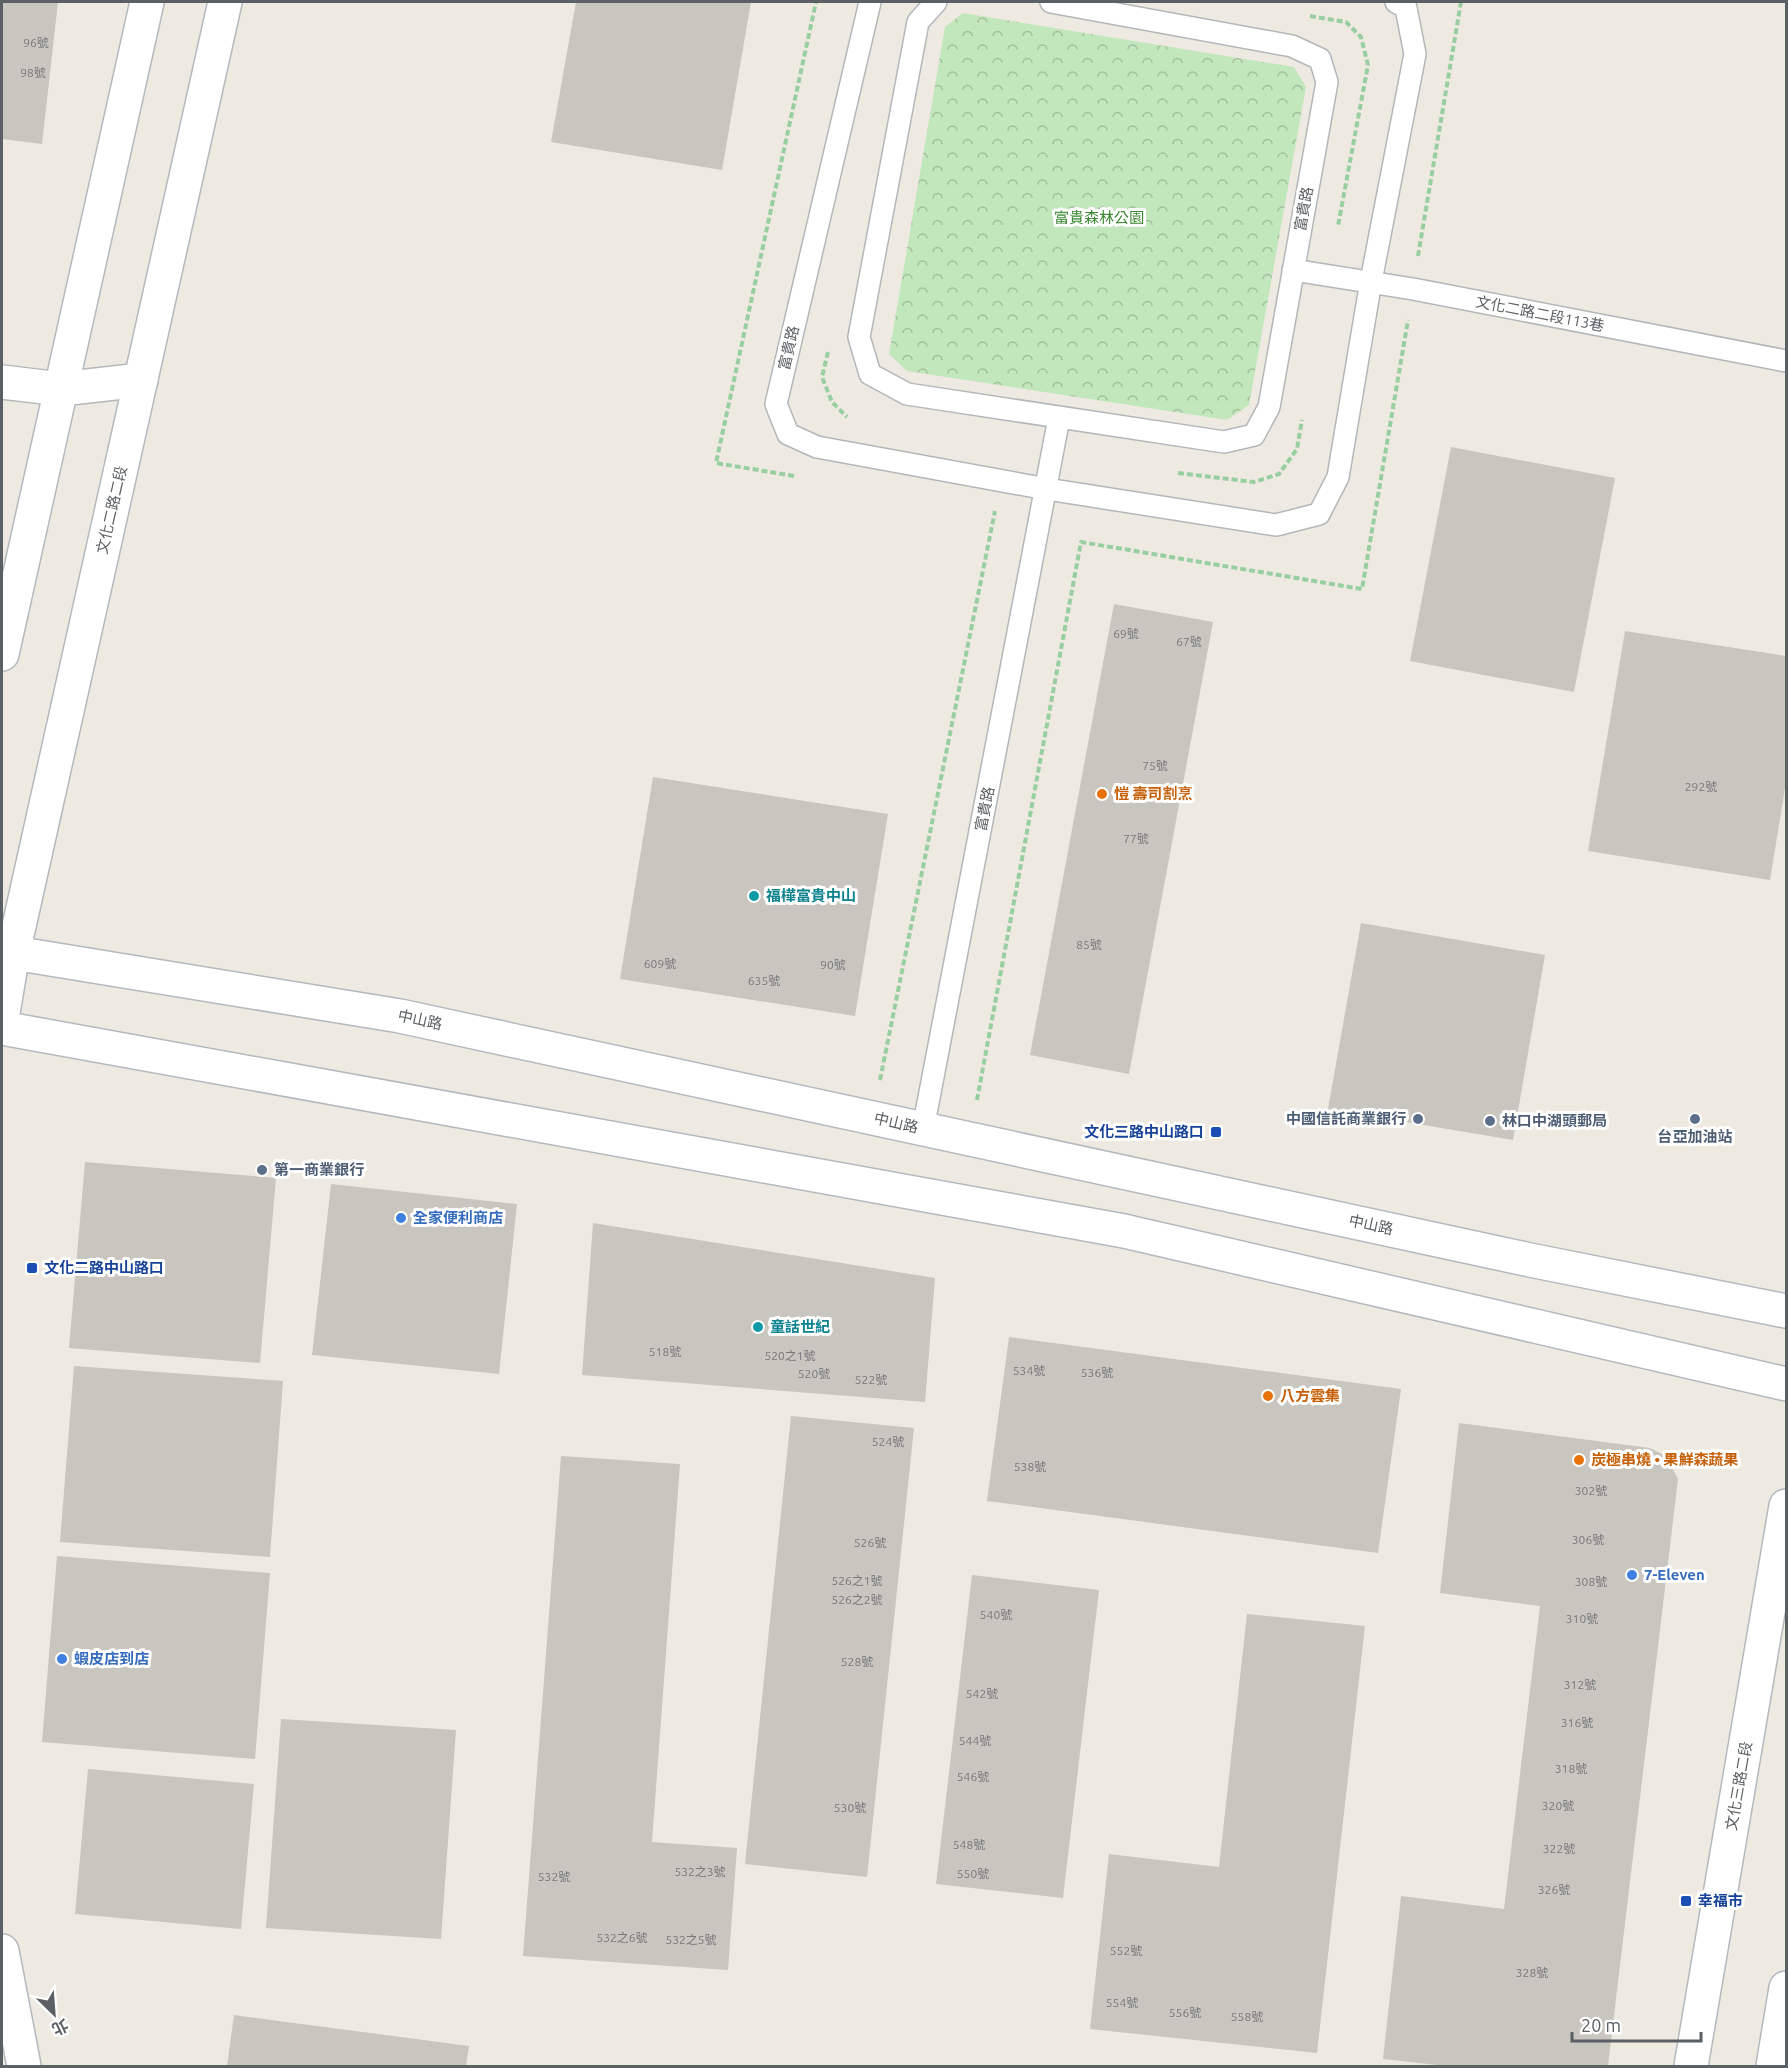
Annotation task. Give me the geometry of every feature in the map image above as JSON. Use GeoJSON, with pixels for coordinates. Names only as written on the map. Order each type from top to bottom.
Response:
{"type":"FeatureCollection","features":[{"type":"Feature","properties":{"kind":"main road"},"geometry":{"type":"LineString","coordinates":[[2,654],[147,2]]}},
{"type":"Feature","properties":{"kind":"main road","name":"文化二路二段"},"geometry":{"type":"LineString","coordinates":[[2,1019],[7,952],[141,380],[225,2]]}},
{"type":"Feature","properties":{"kind":"main road"},"geometry":{"type":"LineString","coordinates":[[2,382],[61,389],[141,380]]}},
{"type":"Feature","properties":{"kind":"main road","name":"中山路"},"geometry":{"type":"LineString","coordinates":[[7,952],[400,1016],[1530,1260],[1786,1311]]}},
{"type":"Feature","properties":{"kind":"main road"},"geometry":{"type":"LineString","coordinates":[[2,1028],[1124,1231],[1786,1384]]}},
{"type":"Feature","properties":{"kind":"main road","name":"文化三路二段"},"geometry":{"type":"LineString","coordinates":[[1691,2067],[1786,1506]]}},
{"type":"Feature","properties":{"kind":"main road"},"geometry":{"type":"LineString","coordinates":[[2,1951],[15,2055]]}},
{"type":"Feature","properties":{"kind":"main road"},"geometry":{"type":"LineString","coordinates":[[1773,2067],[1786,1988]]}},
{"type":"Feature","properties":{"kind":"lane","name":"富貴路"},"geometry":{"type":"LineString","coordinates":[[870,2],[776,404],[788,434],[817,447],[1047,489],[1276,525],[1319,514],[1338,477],[1371,281],[1415,54],[1406,8],[1395,2]]}},
{"type":"Feature","properties":{"kind":"lane","name":"富貴路"},"geometry":{"type":"LineString","coordinates":[[936,2],[918,22],[859,337],[870,374],[907,394],[1224,442],[1254,435],[1269,407],[1328,82],[1320,59],[1292,46],[1051,2]]}},
{"type":"Feature","properties":{"kind":"lane","name":"文化二路二段113巷"},"geometry":{"type":"LineString","coordinates":[[1293,270],[1371,281],[1786,361]]}},
{"type":"Feature","properties":{"kind":"lane","name":"富貴路"},"geometry":{"type":"LineString","coordinates":[[923,1129],[1059,418]]}},
{"type":"Feature","properties":{"kind":"path"},"geometry":{"type":"LineString","coordinates":[[798,476],[716,463],[816,2]]}},
{"type":"Feature","properties":{"kind":"path"},"geometry":{"type":"LineString","coordinates":[[969,1139],[1081,542],[1362,590],[1461,2]]}},
{"type":"Feature","properties":{"kind":"path"},"geometry":{"type":"LineString","coordinates":[[1301,14],[1346,22],[1361,37],[1368,64],[1329,275]]}},
{"type":"Feature","properties":{"kind":"path"},"geometry":{"type":"LineString","coordinates":[[830,342],[822,377],[832,402],[853,423]]}},
{"type":"Feature","properties":{"kind":"path"},"geometry":{"type":"LineString","coordinates":[[1171,472],[1254,482],[1279,474],[1297,449],[1303,414]]}},
{"type":"Feature","properties":{"kind":"path"},"geometry":{"type":"LineString","coordinates":[[872,1118],[996,508]]}},
{"type":"Feature","properties":{"kind":"green space","name":"富貴森林公園"},"geometry":{"type":"Polygon","coordinates":[[[963,13],[1294,67],[1306,87],[1249,405],[1227,420],[907,371],[889,354],[945,27],[963,13]]]}},
{"type":"Feature","properties":{"kind":"building"},"geometry":{"type":"Polygon","coordinates":[[[2,2],[58,2],[42,144],[2,139],[2,2]]]}},
{"type":"Feature","properties":{"kind":"building"},"geometry":{"type":"Polygon","coordinates":[[[576,2],[751,2],[722,170],[551,142],[576,2]]]}},
{"type":"Feature","properties":{"kind":"building"},"geometry":{"type":"Polygon","coordinates":[[[1451,447],[1615,478],[1574,692],[1410,661],[1451,447]]]}},
{"type":"Feature","properties":{"kind":"building"},"geometry":{"type":"Polygon","coordinates":[[[1114,604],[1213,622],[1129,1074],[1030,1055],[1114,604]]]}},
{"type":"Feature","properties":{"kind":"building"},"geometry":{"type":"Polygon","coordinates":[[[1625,631],[1786,656],[1786,782],[1770,880],[1588,851],[1625,631]]]}},
{"type":"Feature","properties":{"kind":"building","name":"福樺富貴中山"},"geometry":{"type":"Polygon","coordinates":[[[653,777],[888,814],[855,1016],[620,979],[653,777]]]}},
{"type":"Feature","properties":{"kind":"building"},"geometry":{"type":"Polygon","coordinates":[[[1361,923],[1545,955],[1513,1140],[1328,1109],[1361,923]]]}},
{"type":"Feature","properties":{"kind":"building"},"geometry":{"type":"Polygon","coordinates":[[[85,1162],[276,1178],[260,1363],[69,1348],[85,1162]]]}},
{"type":"Feature","properties":{"kind":"building"},"geometry":{"type":"Polygon","coordinates":[[[331,1184],[517,1204],[499,1374],[312,1355],[331,1184]]]}},
{"type":"Feature","properties":{"kind":"building","name":"童話世紀"},"geometry":{"type":"Polygon","coordinates":[[[593,1223],[935,1278],[925,1402],[582,1375],[593,1223]]]}},
{"type":"Feature","properties":{"kind":"building"},"geometry":{"type":"Polygon","coordinates":[[[1009,1337],[1401,1389],[1378,1553],[987,1501],[1009,1337]]]}},
{"type":"Feature","properties":{"kind":"building"},"geometry":{"type":"Polygon","coordinates":[[[74,1366],[283,1381],[270,1557],[60,1542],[74,1366]]]}},
{"type":"Feature","properties":{"kind":"building"},"geometry":{"type":"Polygon","coordinates":[[[791,1416],[914,1428],[867,1877],[745,1864],[791,1416]]]}},
{"type":"Feature","properties":{"kind":"building"},"geometry":{"type":"Polygon","coordinates":[[[1459,1423],[1650,1448],[1666,1456],[1678,1479],[1608,2066],[1446,2066],[1383,2059],[1401,1896],[1504,1909],[1540,1606],[1440,1593],[1459,1423]]]}},
{"type":"Feature","properties":{"kind":"building"},"geometry":{"type":"Polygon","coordinates":[[[561,1456],[680,1464],[652,1842],[737,1848],[728,1970],[523,1956],[561,1456]]]}},
{"type":"Feature","properties":{"kind":"building"},"geometry":{"type":"Polygon","coordinates":[[[57,1556],[270,1573],[255,1759],[42,1742],[57,1556]]]}},
{"type":"Feature","properties":{"kind":"building"},"geometry":{"type":"Polygon","coordinates":[[[972,1575],[1099,1590],[1063,1898],[936,1884],[972,1575]]]}},
{"type":"Feature","properties":{"kind":"building"},"geometry":{"type":"Polygon","coordinates":[[[1247,1614],[1365,1626],[1317,2053],[1090,2029],[1109,1854],[1219,1867],[1247,1614]]]}},
{"type":"Feature","properties":{"kind":"building"},"geometry":{"type":"Polygon","coordinates":[[[281,1719],[456,1730],[441,1939],[266,1928],[281,1719]]]}},
{"type":"Feature","properties":{"kind":"building"},"geometry":{"type":"Polygon","coordinates":[[[88,1769],[254,1784],[241,1929],[75,1914],[88,1769]]]}},
{"type":"Feature","properties":{"kind":"building"},"geometry":{"type":"Polygon","coordinates":[[[234,2015],[469,2046],[466,2066],[227,2066],[234,2015]]]}},
{"type":"Feature","properties":{"kind":"place","name":"愷 壽司割烹"},"geometry":{"type":"Point","coordinates":[1102,794]}},
{"type":"Feature","properties":{"kind":"place","name":"福樺富貴中山"},"geometry":{"type":"Point","coordinates":[754,896]}},
{"type":"Feature","properties":{"kind":"place","name":"中國信託商業銀行"},"geometry":{"type":"Point","coordinates":[1418,1119]}},
{"type":"Feature","properties":{"kind":"place","name":"台亞加油站"},"geometry":{"type":"Point","coordinates":[1695,1119]}},
{"type":"Feature","properties":{"kind":"place","name":"林口中湖頭郵局"},"geometry":{"type":"Point","coordinates":[1490,1121]}},
{"type":"Feature","properties":{"kind":"place","name":"文化三路中山路口"},"geometry":{"type":"Point","coordinates":[1216,1132]}},
{"type":"Feature","properties":{"kind":"place","name":"第一商業銀行"},"geometry":{"type":"Point","coordinates":[262,1170]}},
{"type":"Feature","properties":{"kind":"place","name":"全家便利商店"},"geometry":{"type":"Point","coordinates":[401,1218]}},
{"type":"Feature","properties":{"kind":"place","name":"文化二路中山路口"},"geometry":{"type":"Point","coordinates":[32,1268]}},
{"type":"Feature","properties":{"kind":"place","name":"童話世紀"},"geometry":{"type":"Point","coordinates":[758,1327]}},
{"type":"Feature","properties":{"kind":"place","name":"八方雲集"},"geometry":{"type":"Point","coordinates":[1268,1396]}},
{"type":"Feature","properties":{"kind":"place","name":"炭極串燒 • 果鮮森蔬果"},"geometry":{"type":"Point","coordinates":[1579,1460]}},
{"type":"Feature","properties":{"kind":"place","name":"7-Eleven"},"geometry":{"type":"Point","coordinates":[1632,1575]}},
{"type":"Feature","properties":{"kind":"place","name":"蝦皮店到店"},"geometry":{"type":"Point","coordinates":[62,1659]}},
{"type":"Feature","properties":{"kind":"place","name":"幸福市"},"geometry":{"type":"Point","coordinates":[1686,1901]}}]}
